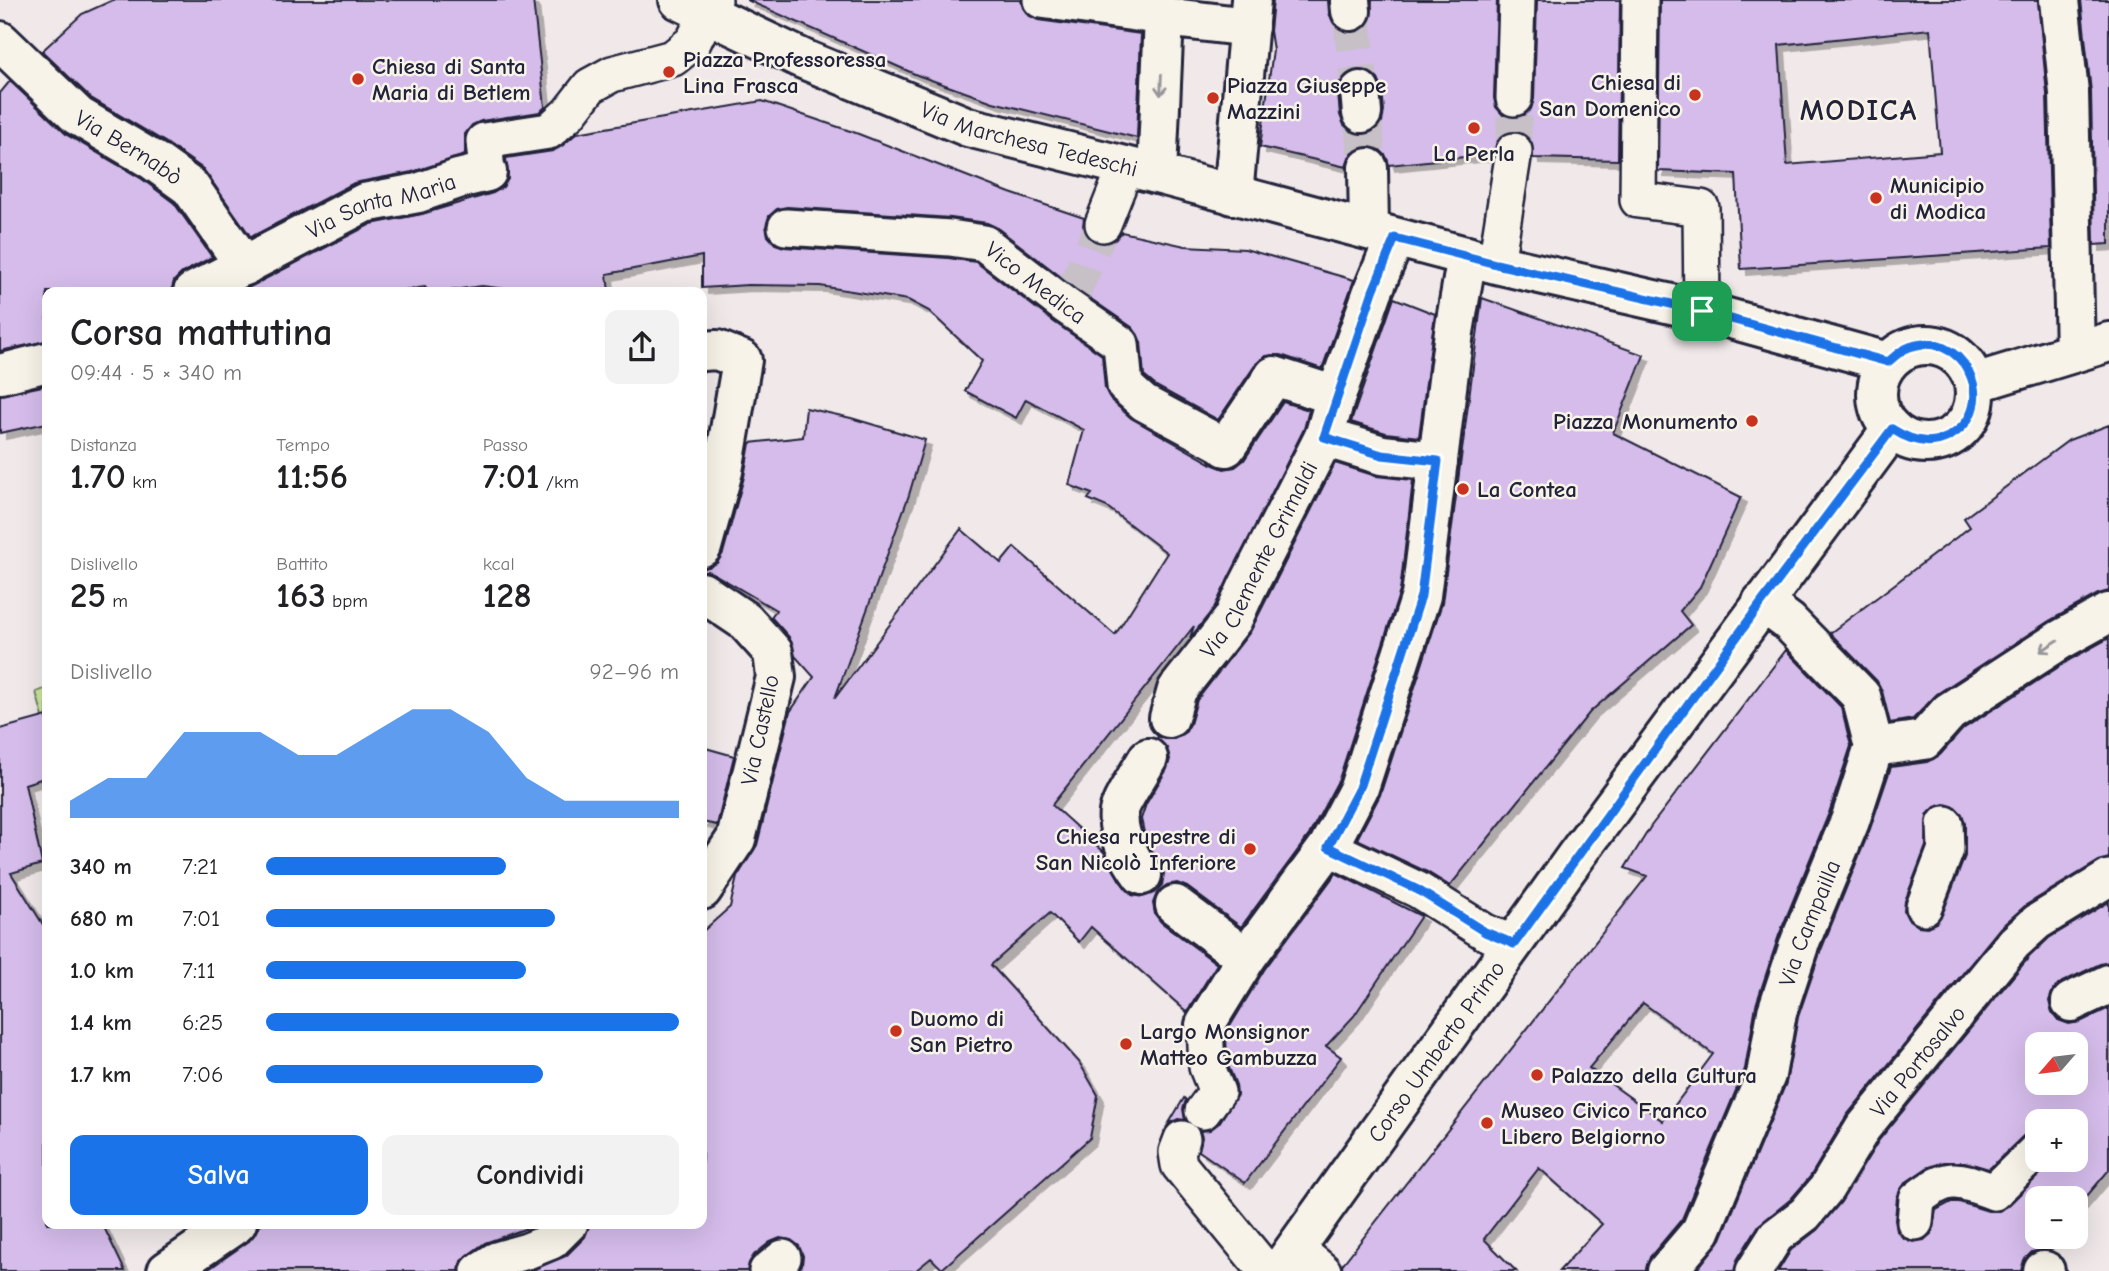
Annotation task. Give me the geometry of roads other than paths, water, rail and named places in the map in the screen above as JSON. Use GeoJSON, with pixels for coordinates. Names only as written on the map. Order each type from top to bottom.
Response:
{"type":"FeatureCollection","features":[{"type":"Feature","properties":{"kind":"street"},"geometry":{"type":"LineString","coordinates":[[1041,0],[1164,17],[1250,11],[1233,195]]}},
{"type":"Feature","properties":{"kind":"street"},"geometry":{"type":"LineString","coordinates":[[1514,99],[1517,0]]}},
{"type":"Feature","properties":{"kind":"street"},"geometry":{"type":"LineString","coordinates":[[1640,0],[1638,200],[1701,208],[1702,311]]}},
{"type":"Feature","properties":{"kind":"street"},"geometry":{"type":"LineString","coordinates":[[1975,383],[2092,347],[2059,0]]}},
{"type":"Feature","properties":{"kind":"street","name":"Via Santa Maria"},"geometry":{"type":"LineString","coordinates":[[202,287],[364,203],[418,192],[458,178],[487,173],[484,141],[549,131],[569,113],[590,86],[612,74],[673,58],[693,42],[700,5]]}},
{"type":"Feature","properties":{"kind":"street","name":"Via Marchesa Tedeschi"},"geometry":{"type":"LineString","coordinates":[[700,5],[803,59],[968,127],[1481,260],[1702,311],[1888,362]]}},
{"type":"Feature","properties":{"kind":"street"},"geometry":{"type":"LineString","coordinates":[[1103,224],[1142,170],[1164,17]]}},
{"type":"Feature","properties":{"kind":"street","name":"Via Bernabò"},"geometry":{"type":"LineString","coordinates":[[0,41],[78,116],[154,161],[190,187],[245,266]]}},
{"type":"Feature","properties":{"kind":"street"},"geometry":{"type":"LineString","coordinates":[[1203,1111],[1217,1092],[1207,1067],[1205,1025],[1246,958],[1328,847],[1359,788],[1421,596],[1454,332],[1481,260],[1514,151]]}},
{"type":"Feature","properties":{"kind":"street"},"geometry":{"type":"LineString","coordinates":[[1226,447],[1274,376],[1336,396],[1373,291],[1382,233],[1368,168]]}},
{"type":"Feature","properties":{"kind":"street","name":"Vico Medica"},"geometry":{"type":"LineString","coordinates":[[786,227],[950,238],[984,243],[1068,302],[1121,344],[1125,386],[1144,403],[1226,447]]}},
{"type":"Feature","properties":{"kind":"street"},"geometry":{"type":"LineString","coordinates":[[1927,344],[1948,350],[1965,364],[1975,383],[1975,401],[1969,418],[1958,432],[1942,440],[1925,442],[1907,439],[1892,429],[1882,414],[1878,396],[1879,379],[1888,362],[1905,349],[1927,344]]}},
{"type":"Feature","properties":{"kind":"street"},"geometry":{"type":"LineString","coordinates":[[707,351],[717,350],[742,360],[723,471],[707,530]]}},
{"type":"Feature","properties":{"kind":"street"},"geometry":{"type":"LineString","coordinates":[[0,374],[42,363]]}},
{"type":"Feature","properties":{"kind":"street","name":"Via Clemente Grimaldi"},"geometry":{"type":"LineString","coordinates":[[1169,718],[1177,690],[1233,620],[1324,437],[1336,396]]}},
{"type":"Feature","properties":{"kind":"street","name":"Corso Umberto Primo"},"geometry":{"type":"LineString","coordinates":[[1291,1265],[1514,944],[1762,602],[1892,429]]}},
{"type":"Feature","properties":{"kind":"street"},"geometry":{"type":"LineString","coordinates":[[1324,437],[1382,455],[1438,461]]}},
{"type":"Feature","properties":{"kind":"street","name":"Via Castello"},"geometry":{"type":"LineString","coordinates":[[707,595],[745,621],[773,652],[776,677],[736,839],[707,882]]}},
{"type":"Feature","properties":{"kind":"street"},"geometry":{"type":"LineString","coordinates":[[1762,602],[1789,622],[1861,696],[1874,747],[1924,740],[1949,712],[2060,640],[2105,623]]}},
{"type":"Feature","properties":{"kind":"street","name":"Via Campailla"},"geometry":{"type":"LineString","coordinates":[[1674,1268],[1701,1231],[1766,1076],[1777,1012],[1800,942],[1850,821],[1874,747]]}},
{"type":"Feature","properties":{"kind":"street"},"geometry":{"type":"LineString","coordinates":[[1142,875],[1133,863],[1122,835],[1118,811],[1148,758]]}},
{"type":"Feature","properties":{"kind":"street"},"geometry":{"type":"LineString","coordinates":[[1924,907],[1945,849],[1945,824]]}},
{"type":"Feature","properties":{"kind":"street"},"geometry":{"type":"LineString","coordinates":[[1328,847],[1418,890],[1485,932],[1514,944]]}},
{"type":"Feature","properties":{"kind":"street","name":"Via Portosalvo"},"geometry":{"type":"LineString","coordinates":[[1754,1271],[1776,1236],[1805,1214],[1826,1189],[1863,1128],[2014,943],[2037,922],[2109,878]]}},
{"type":"Feature","properties":{"kind":"street"},"geometry":{"type":"LineString","coordinates":[[1175,905],[1246,958]]}},
{"type":"Feature","properties":{"kind":"street"},"geometry":{"type":"LineString","coordinates":[[2071,1002],[2109,984]]}},
{"type":"Feature","properties":{"kind":"street"},"geometry":{"type":"LineString","coordinates":[[1182,1139],[1177,1152],[1179,1165],[1291,1265]]}},
{"type":"Feature","properties":{"kind":"street"},"geometry":{"type":"LineString","coordinates":[[1915,1222],[1917,1199],[1931,1188],[1959,1179],[1994,1192],[2025,1162]]}},
{"type":"Feature","properties":{"kind":"street"},"geometry":{"type":"LineString","coordinates":[[167,1271],[228,1229]]}},
{"type":"Feature","properties":{"kind":"street"},"geometry":{"type":"LineString","coordinates":[[479,1271],[496,1260],[552,1241],[564,1229]]}},
{"type":"Feature","properties":{"kind":"tunnel"},"geometry":{"type":"LineString","coordinates":[[1351,11],[1360,91]]}},
{"type":"Feature","properties":{"kind":"tunnel"},"geometry":{"type":"LineString","coordinates":[[1514,98],[1514,151]]}},
{"type":"Feature","properties":{"kind":"tunnel"},"geometry":{"type":"LineString","coordinates":[[1362,113],[1368,168]]}},
{"type":"Feature","properties":{"kind":"tunnel"},"geometry":{"type":"LineString","coordinates":[[1071,297],[1103,224]]}},
{"type":"Feature","properties":{"kind":"place","name":"Piazza Professoressa Lina Frasca"},"geometry":{"type":"Point","coordinates":[669,72]}},
{"type":"Feature","properties":{"kind":"place","name":"Chiesa di Santa Maria di Betlem"},"geometry":{"type":"Point","coordinates":[358,79]}},
{"type":"Feature","properties":{"kind":"place","name":"Chiesa di San Domenico"},"geometry":{"type":"Point","coordinates":[1695,95]}},
{"type":"Feature","properties":{"kind":"place","name":"Piazza Giuseppe Mazzini"},"geometry":{"type":"Point","coordinates":[1213,98]}},
{"type":"Feature","properties":{"kind":"place","name":"La Perla"},"geometry":{"type":"Point","coordinates":[1474,128]}},
{"type":"Feature","properties":{"kind":"place","name":"Municipio di Modica"},"geometry":{"type":"Point","coordinates":[1876,198]}},
{"type":"Feature","properties":{"kind":"place","name":"Piazza Monumento"},"geometry":{"type":"Point","coordinates":[1752,421]}},
{"type":"Feature","properties":{"kind":"place","name":"La Contea"},"geometry":{"type":"Point","coordinates":[1463,489]}},
{"type":"Feature","properties":{"kind":"place","name":"Chiesa rupestre di San Nicolò Inferiore"},"geometry":{"type":"Point","coordinates":[1250,849]}},
{"type":"Feature","properties":{"kind":"place","name":"Duomo di San Pietro"},"geometry":{"type":"Point","coordinates":[896,1031]}},
{"type":"Feature","properties":{"kind":"place","name":"Largo Monsignor Matteo Gambuzza"},"geometry":{"type":"Point","coordinates":[1126,1044]}},
{"type":"Feature","properties":{"kind":"place","name":"Palazzo della Cultura"},"geometry":{"type":"Point","coordinates":[1537,1075]}},
{"type":"Feature","properties":{"kind":"place","name":"Museo Civico Franco Libero Belgiorno"},"geometry":{"type":"Point","coordinates":[1487,1123]}},
{"type":"Feature","properties":{"kind":"district","name":"MODICA"},"geometry":{"type":"Point","coordinates":[1859,110]}}]}
